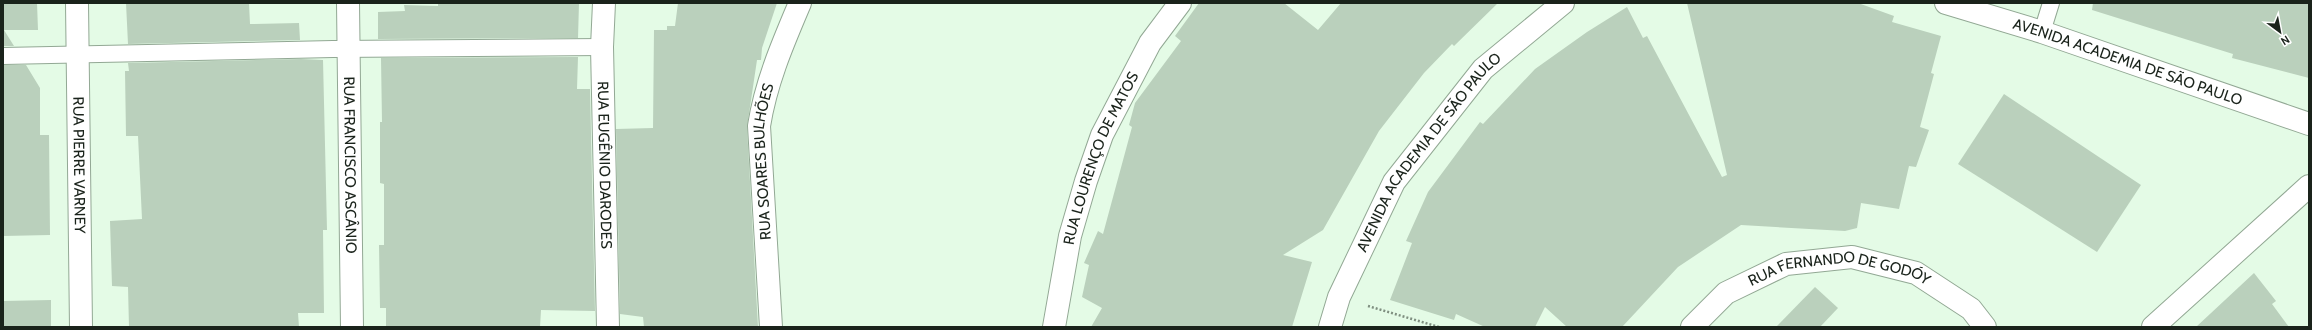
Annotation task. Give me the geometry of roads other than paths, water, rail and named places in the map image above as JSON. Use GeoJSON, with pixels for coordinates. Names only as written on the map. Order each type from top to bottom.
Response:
{"type":"FeatureCollection","features":[{"type":"Feature","properties":{"kind":"street","name":"RUA PIERRE VARNEY"},"geometry":{"type":"LineString","coordinates":[[77,3],[81,327]]}},
{"type":"Feature","properties":{"kind":"street","name":"RUA FRANCISCO ASCÂNIO"},"geometry":{"type":"LineString","coordinates":[[348,3],[352,327]]}},
{"type":"Feature","properties":{"kind":"street","name":"RUA EUGÊNIO DARODES"},"geometry":{"type":"LineString","coordinates":[[604,3],[602,47],[608,327]]}},
{"type":"Feature","properties":{"kind":"street","name":"RUA SOARES BULHÕES"},"geometry":{"type":"LineString","coordinates":[[771,327],[759,126],[763,102],[774,64],[800,3]]}},
{"type":"Feature","properties":{"kind":"street","name":"RUA LOURENÇO DE MATOS"},"geometry":{"type":"LineString","coordinates":[[1054,327],[1070,236],[1086,181],[1102,135],[1150,43],[1180,3]]}},
{"type":"Feature","properties":{"kind":"street","name":"AVENIDA ACADEMIA DE SÃO PAULO"},"geometry":{"type":"LineString","coordinates":[[1330,327],[1339,297],[1394,182],[1483,69],[1563,3]]}},
{"type":"Feature","properties":{"kind":"street","name":"AVENIDA ACADEMIA DE SÃO PAULO"},"geometry":{"type":"LineString","coordinates":[[1946,3],[2042,32],[2309,124]]}},
{"type":"Feature","properties":{"kind":"street"},"geometry":{"type":"LineString","coordinates":[[2153,327],[2309,186]]}},
{"type":"Feature","properties":{"kind":"street","name":"RUA FERNANDO DE GODÓY"},"geometry":{"type":"LineString","coordinates":[[1692,327],[1726,293],[1786,264],[1852,257],[1916,273],[1972,309],[1985,327]]}},
{"type":"Feature","properties":{"kind":"lane"},"geometry":{"type":"LineString","coordinates":[[2042,32],[2051,3]]}},
{"type":"Feature","properties":{"kind":"lane"},"geometry":{"type":"LineString","coordinates":[[3,56],[348,49],[602,47]]}}]}
